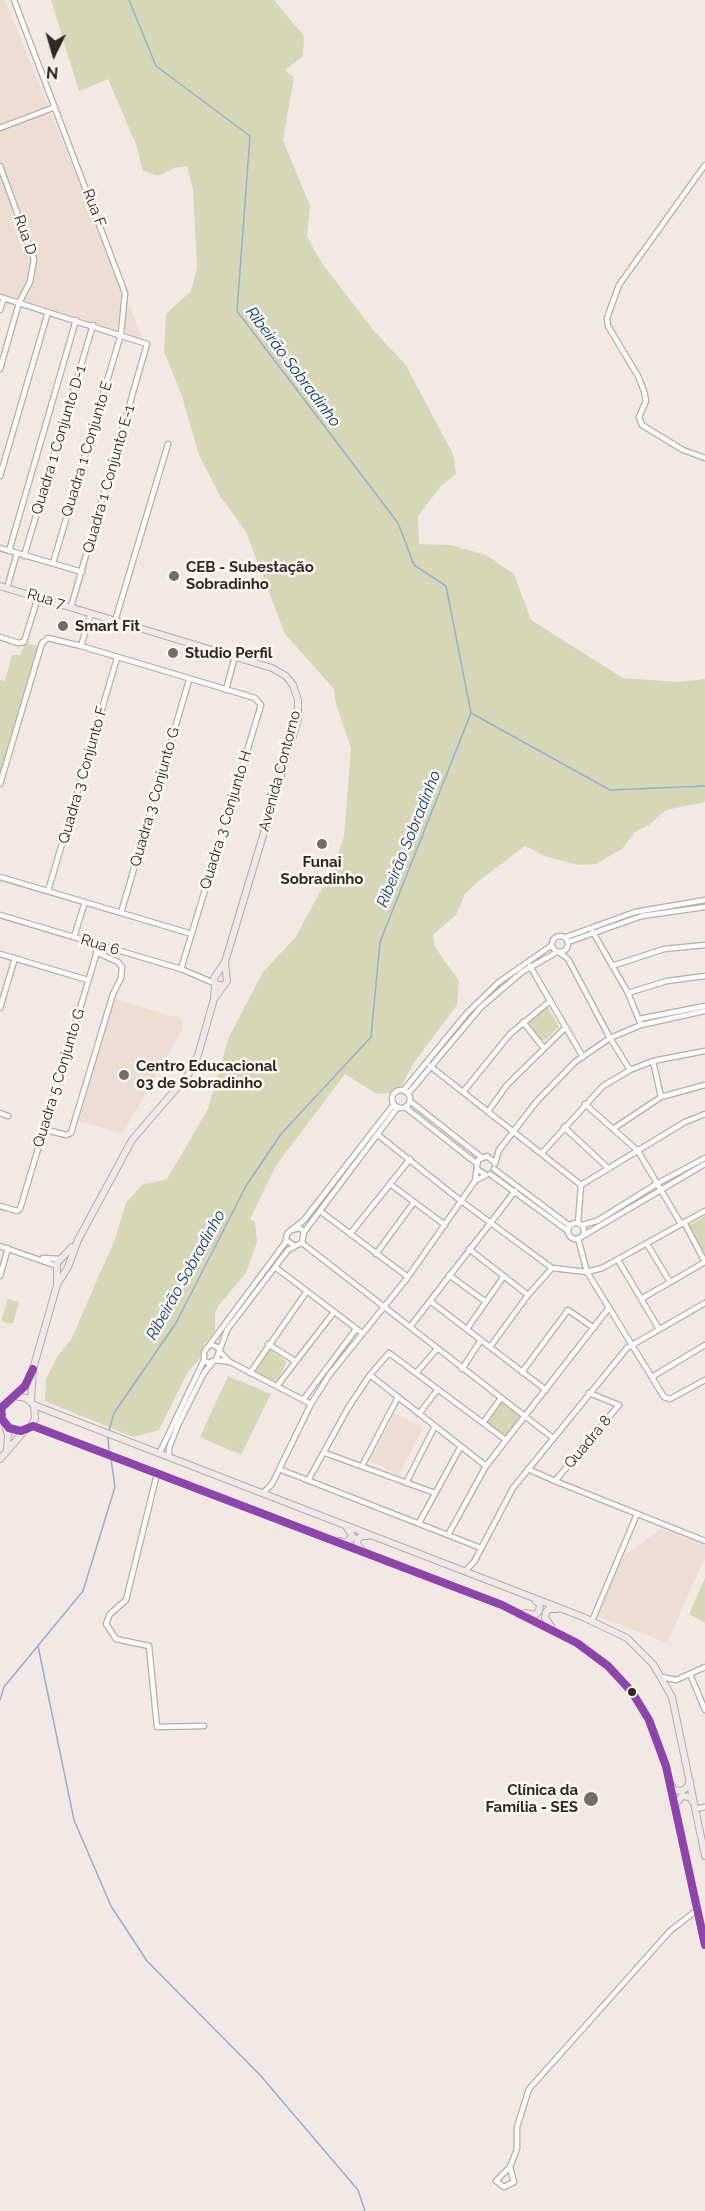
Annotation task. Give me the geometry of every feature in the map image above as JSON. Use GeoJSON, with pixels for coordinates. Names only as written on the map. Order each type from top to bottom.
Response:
{"type":"FeatureCollection","features":[{"type":"Feature","properties":{"kind":"main road","name":"Rua 7"},"geometry":{"type":"LineString","coordinates":[[3,587],[91,613]]}},
{"type":"Feature","properties":{"kind":"main road","name":"Avenida Contorno"},"geometry":{"type":"LineString","coordinates":[[91,613],[273,668],[286,676],[296,691],[299,712],[218,979]]}},
{"type":"Feature","properties":{"kind":"main road"},"geometry":{"type":"LineString","coordinates":[[218,979],[223,986]]}},
{"type":"Feature","properties":{"kind":"main road"},"geometry":{"type":"LineString","coordinates":[[214,999],[226,981],[218,979]]}},
{"type":"Feature","properties":{"kind":"main road"},"geometry":{"type":"LineString","coordinates":[[57,1285],[78,1240],[132,1140],[188,1075],[198,1055],[218,979]]}},
{"type":"Feature","properties":{"kind":"main road"},"geometry":{"type":"LineString","coordinates":[[6,1451],[8,1435],[1,1408],[25,1386],[33,1369],[57,1285],[59,1263],[78,1240]]}},
{"type":"Feature","properties":{"kind":"main road"},"geometry":{"type":"LineString","coordinates":[[59,1263],[67,1266]]}},
{"type":"Feature","properties":{"kind":"main road"},"geometry":{"type":"LineString","coordinates":[[0,1459],[28,1428],[36,1414],[32,1403],[33,1369]]}},
{"type":"Feature","properties":{"kind":"main road"},"geometry":{"type":"LineString","coordinates":[[14,1396],[592,1621],[627,1638],[639,1647],[662,1677],[669,1692],[705,1856]]}},
{"type":"Feature","properties":{"kind":"main road"},"geometry":{"type":"LineString","coordinates":[[4,1425],[15,1431],[28,1428],[103,1453],[502,1605],[535,1615],[539,1611],[540,1604],[533,1598]]}},
{"type":"Feature","properties":{"kind":"main road"},"geometry":{"type":"LineString","coordinates":[[313,1534],[345,1543],[351,1540],[353,1534],[341,1523]]}},
{"type":"Feature","properties":{"kind":"main road"},"geometry":{"type":"LineString","coordinates":[[365,1553],[357,1544],[362,1536],[398,1545]]}},
{"type":"Feature","properties":{"kind":"main road"},"geometry":{"type":"LineString","coordinates":[[502,1605],[555,1630],[608,1666],[632,1692],[649,1720],[674,1790],[682,1791],[687,1788],[690,1781]]}},
{"type":"Feature","properties":{"kind":"main road"},"geometry":{"type":"LineString","coordinates":[[555,1630],[545,1618],[546,1612],[549,1609],[560,1609]]}},
{"type":"Feature","properties":{"kind":"main road"},"geometry":{"type":"LineString","coordinates":[[671,1783],[705,1945]]}},
{"type":"Feature","properties":{"kind":"main road"},"geometry":{"type":"LineString","coordinates":[[676,1808],[677,1800],[682,1796],[690,1797],[694,1807]]}},
{"type":"Feature","properties":{"kind":"street","name":"Rua F"},"geometry":{"type":"LineString","coordinates":[[14,0],[124,285],[126,310],[122,334]]}},
{"type":"Feature","properties":{"kind":"street"},"geometry":{"type":"LineString","coordinates":[[0,128],[55,107]]}},
{"type":"Feature","properties":{"kind":"street"},"geometry":{"type":"LineString","coordinates":[[705,165],[613,294],[607,318],[608,326],[638,376],[644,391],[646,401],[639,417],[642,425],[683,450],[705,458]]}},
{"type":"Feature","properties":{"kind":"street","name":"Rua D"},"geometry":{"type":"LineString","coordinates":[[0,166],[34,259],[30,282],[19,303],[0,369]]}},
{"type":"Feature","properties":{"kind":"street"},"geometry":{"type":"LineString","coordinates":[[0,310],[2,298],[122,334]]}},
{"type":"Feature","properties":{"kind":"street"},"geometry":{"type":"LineString","coordinates":[[0,476],[48,312]]}},
{"type":"Feature","properties":{"kind":"street","name":"Quadra 1 Conjunto D-1"},"geometry":{"type":"LineString","coordinates":[[9,551],[76,320]]}},
{"type":"Feature","properties":{"kind":"street","name":"Quadra 1 Conjunto D-1"},"geometry":{"type":"LineString","coordinates":[[24,556],[93,325]]}},
{"type":"Feature","properties":{"kind":"street","name":"Quadra 1 Conjunto E-1"},"geometry":{"type":"LineString","coordinates":[[71,607],[147,351],[146,343],[122,334]]}},
{"type":"Feature","properties":{"kind":"street","name":"Quadra 1 Conjunto E"},"geometry":{"type":"LineString","coordinates":[[53,563],[122,334]]}},
{"type":"Feature","properties":{"kind":"street"},"geometry":{"type":"LineString","coordinates":[[115,621],[168,444]]}},
{"type":"Feature","properties":{"kind":"street"},"geometry":{"type":"LineString","coordinates":[[0,548],[82,572]]}},
{"type":"Feature","properties":{"kind":"street"},"geometry":{"type":"LineString","coordinates":[[3,587],[17,553]]}},
{"type":"Feature","properties":{"kind":"street"},"geometry":{"type":"LineString","coordinates":[[0,637],[18,643],[24,642],[38,597]]}},
{"type":"Feature","properties":{"kind":"street"},"geometry":{"type":"LineString","coordinates":[[81,646],[91,613]]}},
{"type":"Feature","properties":{"kind":"street"},"geometry":{"type":"LineString","coordinates":[[0,784],[43,640],[48,638],[81,646],[225,690],[235,657]]}},
{"type":"Feature","properties":{"kind":"street","name":"Quadra 3 Conjunto F"},"geometry":{"type":"LineString","coordinates":[[48,891],[117,658]]}},
{"type":"Feature","properties":{"kind":"street","name":"Quadra 3 Conjunto G"},"geometry":{"type":"LineString","coordinates":[[120,914],[189,680]]}},
{"type":"Feature","properties":{"kind":"street","name":"Quadra 3 Conjunto H"},"geometry":{"type":"LineString","coordinates":[[181,969],[261,706],[255,698],[225,690]]}},
{"type":"Feature","properties":{"kind":"street"},"geometry":{"type":"LineString","coordinates":[[0,878],[192,934]]}},
{"type":"Feature","properties":{"kind":"street"},"geometry":{"type":"LineString","coordinates":[[302,1243],[304,1232],[378,1135],[396,1106],[393,1094],[406,1092],[482,1007],[530,966],[558,952],[567,942],[635,912],[705,900]]}},
{"type":"Feature","properties":{"kind":"street"},"geometry":{"type":"LineString","coordinates":[[74,937],[85,902]]}},
{"type":"Feature","properties":{"kind":"street"},"geometry":{"type":"LineString","coordinates":[[406,1092],[467,1013],[499,982],[552,945],[556,937],[567,942],[652,914],[705,906]]}},
{"type":"Feature","properties":{"kind":"street","name":"Rua 6"},"geometry":{"type":"LineString","coordinates":[[0,915],[218,979]]}},
{"type":"Feature","properties":{"kind":"street"},"geometry":{"type":"LineString","coordinates":[[593,932],[628,993],[641,1025]]}},
{"type":"Feature","properties":{"kind":"street"},"geometry":{"type":"LineString","coordinates":[[567,942],[568,959],[610,1038],[630,1070]]}},
{"type":"Feature","properties":{"kind":"street","name":"Quadra 5 Conjunto G"},"geometry":{"type":"LineString","coordinates":[[0,1206],[19,1210],[99,945]]}},
{"type":"Feature","properties":{"kind":"street"},"geometry":{"type":"LineString","coordinates":[[552,945],[568,959]]}},
{"type":"Feature","properties":{"kind":"street"},"geometry":{"type":"LineString","coordinates":[[612,966],[664,949],[705,945]]}},
{"type":"Feature","properties":{"kind":"street"},"geometry":{"type":"LineString","coordinates":[[44,1129],[66,1135],[71,1133],[113,994],[121,978],[122,967],[118,962],[96,952]]}},
{"type":"Feature","properties":{"kind":"street"},"geometry":{"type":"LineString","coordinates":[[0,954],[88,980]]}},
{"type":"Feature","properties":{"kind":"street"},"geometry":{"type":"LineString","coordinates":[[0,1008],[15,958]]}},
{"type":"Feature","properties":{"kind":"street"},"geometry":{"type":"LineString","coordinates":[[530,966],[583,1057]]}},
{"type":"Feature","properties":{"kind":"street"},"geometry":{"type":"LineString","coordinates":[[628,993],[667,981],[705,976]]}},
{"type":"Feature","properties":{"kind":"street"},"geometry":{"type":"LineString","coordinates":[[464,1091],[510,1034],[550,1001]]}},
{"type":"Feature","properties":{"kind":"street"},"geometry":{"type":"LineString","coordinates":[[639,1019],[705,1006]]}},
{"type":"Feature","properties":{"kind":"street"},"geometry":{"type":"LineString","coordinates":[[263,1493],[272,1484],[310,1404],[362,1333],[408,1277],[475,1181],[491,1170],[499,1150],[537,1101],[583,1057],[610,1038],[641,1025],[705,1011]]}},
{"type":"Feature","properties":{"kind":"street"},"geometry":{"type":"LineString","coordinates":[[523,1022],[543,1047]]}},
{"type":"Feature","properties":{"kind":"street"},"geometry":{"type":"LineString","coordinates":[[489,1110],[507,1085],[543,1047],[565,1028]]}},
{"type":"Feature","properties":{"kind":"street"},"geometry":{"type":"LineString","coordinates":[[542,1153],[603,1086],[630,1070],[652,1061],[705,1051]]}},
{"type":"Feature","properties":{"kind":"street"},"geometry":{"type":"LineString","coordinates":[[652,1061],[661,1096]]}},
{"type":"Feature","properties":{"kind":"street"},"geometry":{"type":"LineString","coordinates":[[430,1066],[489,1110],[581,1185]]}},
{"type":"Feature","properties":{"kind":"street"},"geometry":{"type":"LineString","coordinates":[[613,1129],[661,1096],[705,1085]]}},
{"type":"Feature","properties":{"kind":"street"},"geometry":{"type":"LineString","coordinates":[[406,1092],[410,1101],[481,1157],[499,1150]]}},
{"type":"Feature","properties":{"kind":"street"},"geometry":{"type":"LineString","coordinates":[[405,1107],[410,1101]]}},
{"type":"Feature","properties":{"kind":"street"},"geometry":{"type":"LineString","coordinates":[[585,1104],[638,1151],[705,1262],[641,1299]]}},
{"type":"Feature","properties":{"kind":"street"},"geometry":{"type":"LineString","coordinates":[[396,1106],[405,1107],[476,1166],[491,1170],[569,1228],[572,1238],[579,1238],[705,1164]]}},
{"type":"Feature","properties":{"kind":"street"},"geometry":{"type":"LineString","coordinates":[[160,1452],[204,1360],[204,1352],[294,1228],[304,1220],[396,1106]]}},
{"type":"Feature","properties":{"kind":"street"},"geometry":{"type":"LineString","coordinates":[[0,1113],[8,1116]]}},
{"type":"Feature","properties":{"kind":"street"},"geometry":{"type":"LineString","coordinates":[[581,1185],[686,1122],[705,1114]]}},
{"type":"Feature","properties":{"kind":"street"},"geometry":{"type":"LineString","coordinates":[[564,1127],[608,1168]]}},
{"type":"Feature","properties":{"kind":"street"},"geometry":{"type":"LineString","coordinates":[[378,1135],[489,1223],[552,1268],[587,1272],[618,1260],[705,1211]]}},
{"type":"Feature","properties":{"kind":"street"},"geometry":{"type":"LineString","coordinates":[[487,1156],[491,1170],[515,1191],[569,1228]]}},
{"type":"Feature","properties":{"kind":"street"},"geometry":{"type":"LineString","coordinates":[[475,1181],[476,1166],[481,1157]]}},
{"type":"Feature","properties":{"kind":"street"},"geometry":{"type":"LineString","coordinates":[[569,1228],[597,1221],[705,1158]]}},
{"type":"Feature","properties":{"kind":"street"},"geometry":{"type":"LineString","coordinates":[[350,1234],[410,1159]]}},
{"type":"Feature","properties":{"kind":"street"},"geometry":{"type":"LineString","coordinates":[[390,1184],[445,1225]]}},
{"type":"Feature","properties":{"kind":"street"},"geometry":{"type":"LineString","coordinates":[[581,1185],[580,1224],[584,1231],[579,1238],[587,1272],[608,1310],[667,1400],[705,1380]]}},
{"type":"Feature","properties":{"kind":"street"},"geometry":{"type":"LineString","coordinates":[[410,1326],[515,1191]]}},
{"type":"Feature","properties":{"kind":"street"},"geometry":{"type":"LineString","coordinates":[[376,1254],[414,1202]]}},
{"type":"Feature","properties":{"kind":"street"},"geometry":{"type":"LineString","coordinates":[[320,1211],[408,1277]]}},
{"type":"Feature","properties":{"kind":"street"},"geometry":{"type":"LineString","coordinates":[[294,1228],[304,1232]]}},
{"type":"Feature","properties":{"kind":"street"},"geometry":{"type":"LineString","coordinates":[[286,1240],[295,1246]]}},
{"type":"Feature","properties":{"kind":"street"},"geometry":{"type":"LineString","coordinates":[[169,1456],[169,1448],[178,1425],[204,1372],[214,1361],[227,1330],[288,1250],[302,1243]]}},
{"type":"Feature","properties":{"kind":"street"},"geometry":{"type":"LineString","coordinates":[[302,1243],[553,1438]]}},
{"type":"Feature","properties":{"kind":"street"},"geometry":{"type":"LineString","coordinates":[[647,1244],[670,1282]]}},
{"type":"Feature","properties":{"kind":"street"},"geometry":{"type":"LineString","coordinates":[[0,1246],[59,1263]]}},
{"type":"Feature","properties":{"kind":"street"},"geometry":{"type":"LineString","coordinates":[[0,1276],[8,1248]]}},
{"type":"Feature","properties":{"kind":"street"},"geometry":{"type":"LineString","coordinates":[[469,1249],[528,1295]]}},
{"type":"Feature","properties":{"kind":"street"},"geometry":{"type":"LineString","coordinates":[[618,1260],[659,1329]]}},
{"type":"Feature","properties":{"kind":"street"},"geometry":{"type":"LineString","coordinates":[[275,1267],[362,1333]]}},
{"type":"Feature","properties":{"kind":"street"},"geometry":{"type":"LineString","coordinates":[[490,1347],[528,1295],[552,1268]]}},
{"type":"Feature","properties":{"kind":"street"},"geometry":{"type":"LineString","coordinates":[[449,1275],[486,1302]]}},
{"type":"Feature","properties":{"kind":"street"},"geometry":{"type":"LineString","coordinates":[[466,1329],[504,1276]]}},
{"type":"Feature","properties":{"kind":"street"},"geometry":{"type":"LineString","coordinates":[[250,1373],[307,1291]]}},
{"type":"Feature","properties":{"kind":"street"},"geometry":{"type":"LineString","coordinates":[[430,1301],[546,1390]]}},
{"type":"Feature","properties":{"kind":"street"},"geometry":{"type":"LineString","coordinates":[[465,1571],[474,1562],[513,1488],[589,1393],[632,1345],[705,1303]]}},
{"type":"Feature","properties":{"kind":"street"},"geometry":{"type":"LineString","coordinates":[[522,1372],[567,1310],[594,1328]]}},
{"type":"Feature","properties":{"kind":"street"},"geometry":{"type":"LineString","coordinates":[[448,1535],[486,1466],[608,1310]]}},
{"type":"Feature","properties":{"kind":"street"},"geometry":{"type":"LineString","coordinates":[[277,1386],[334,1312]]}},
{"type":"Feature","properties":{"kind":"street"},"geometry":{"type":"LineString","coordinates":[[303,1400],[356,1329]]}},
{"type":"Feature","properties":{"kind":"street"},"geometry":{"type":"LineString","coordinates":[[462,1369],[481,1340]]}},
{"type":"Feature","properties":{"kind":"street"},"geometry":{"type":"LineString","coordinates":[[210,1344],[219,1349],[230,1362],[310,1404]]}},
{"type":"Feature","properties":{"kind":"street"},"geometry":{"type":"LineString","coordinates":[[268,1344],[295,1361]]}},
{"type":"Feature","properties":{"kind":"street"},"geometry":{"type":"LineString","coordinates":[[652,1377],[705,1345]]}},
{"type":"Feature","properties":{"kind":"street"},"geometry":{"type":"LineString","coordinates":[[417,1372],[436,1348]]}},
{"type":"Feature","properties":{"kind":"street"},"geometry":{"type":"LineString","coordinates":[[309,1479],[348,1408],[370,1375],[390,1353],[506,1440]]}},
{"type":"Feature","properties":{"kind":"street"},"geometry":{"type":"LineString","coordinates":[[204,1360],[230,1362]]}},
{"type":"Feature","properties":{"kind":"street"},"geometry":{"type":"LineString","coordinates":[[370,1375],[486,1466]]}},
{"type":"Feature","properties":{"kind":"street"},"geometry":{"type":"LineString","coordinates":[[419,1414],[438,1389]]}},
{"type":"Feature","properties":{"kind":"street","name":"Quadra 8"},"geometry":{"type":"LineString","coordinates":[[528,1469],[555,1481],[619,1405],[589,1393]]}},
{"type":"Feature","properties":{"kind":"street"},"geometry":{"type":"LineString","coordinates":[[362,1466],[398,1397]]}},
{"type":"Feature","properties":{"kind":"street"},"geometry":{"type":"LineString","coordinates":[[483,1423],[501,1398]]}},
{"type":"Feature","properties":{"kind":"street"},"geometry":{"type":"LineString","coordinates":[[406,1483],[435,1426]]}},
{"type":"Feature","properties":{"kind":"street"},"geometry":{"type":"LineString","coordinates":[[419,1523],[461,1446]]}},
{"type":"Feature","properties":{"kind":"street"},"geometry":{"type":"LineString","coordinates":[[325,1453],[435,1493]]}},
{"type":"Feature","properties":{"kind":"street"},"geometry":{"type":"LineString","coordinates":[[279,1469],[481,1548]]}},
{"type":"Feature","properties":{"kind":"street"},"geometry":{"type":"LineString","coordinates":[[157,1474],[126,1600],[110,1614],[106,1624],[116,1639],[149,1646],[157,1727],[204,1726]]}},
{"type":"Feature","properties":{"kind":"street"},"geometry":{"type":"LineString","coordinates":[[555,1481],[705,1541]]}},
{"type":"Feature","properties":{"kind":"street"},"geometry":{"type":"LineString","coordinates":[[272,1484],[276,1498]]}},
{"type":"Feature","properties":{"kind":"street"},"geometry":{"type":"LineString","coordinates":[[592,1621],[637,1514]]}},
{"type":"Feature","properties":{"kind":"street"},"geometry":{"type":"LineString","coordinates":[[474,1562],[478,1576]]}},
{"type":"Feature","properties":{"kind":"street"},"geometry":{"type":"LineString","coordinates":[[662,1677],[676,1680],[705,1668]]}},
{"type":"Feature","properties":{"kind":"street"},"geometry":{"type":"LineString","coordinates":[[690,1674],[705,1710]]}},
{"type":"Feature","properties":{"kind":"street"},"geometry":{"type":"LineString","coordinates":[[669,1692],[676,1680]]}},
{"type":"Feature","properties":{"kind":"street"},"geometry":{"type":"LineString","coordinates":[[694,1807],[705,1807]]}},
{"type":"Feature","properties":{"kind":"street"},"geometry":{"type":"LineString","coordinates":[[510,2168],[514,2182],[504,2187],[496,2181],[510,2168],[517,2149],[517,2127],[530,2089],[670,1931],[698,1910]]}},
{"type":"Feature","properties":{"kind":"shaded area"},"geometry":{"type":"Polygon","coordinates":[[[0,0],[5,0],[144,342],[0,300],[0,0]]]}},
{"type":"Feature","properties":{"kind":"shaded area","name":"Centro Educacional 03 de Sobradinho"},"geometry":{"type":"Polygon","coordinates":[[[114,999],[182,1019],[183,1029],[122,1134],[79,1121],[114,999]]]}},
{"type":"Feature","properties":{"kind":"shaded area"},"geometry":{"type":"Polygon","coordinates":[[[395,1413],[423,1428],[399,1475],[370,1461],[395,1413]]]}},
{"type":"Feature","properties":{"kind":"shaded area"},"geometry":{"type":"Polygon","coordinates":[[[662,1529],[705,1546],[705,1557],[667,1643],[597,1616],[623,1556],[662,1529]]]}},
{"type":"Feature","properties":{"kind":"green space"},"geometry":{"type":"Polygon","coordinates":[[[51,0],[274,0],[304,36],[303,56],[285,70],[294,77],[283,140],[310,206],[307,236],[321,262],[375,332],[405,364],[453,454],[456,474],[441,486],[418,516],[419,544],[451,545],[486,555],[514,574],[531,620],[623,678],[679,682],[705,679],[705,802],[666,810],[649,825],[635,832],[622,849],[596,864],[579,865],[548,857],[525,846],[465,894],[456,915],[433,935],[435,947],[459,981],[457,1005],[413,1064],[402,1085],[390,1093],[377,1094],[345,1074],[275,1167],[250,1219],[255,1222],[257,1242],[246,1273],[219,1305],[215,1313],[215,1331],[204,1344],[199,1360],[188,1372],[159,1430],[133,1437],[45,1401],[46,1379],[57,1357],[71,1340],[115,1239],[126,1203],[142,1185],[167,1179],[208,1109],[229,1037],[263,972],[295,938],[331,872],[344,837],[351,748],[336,704],[334,689],[285,634],[246,532],[220,496],[199,455],[181,393],[164,352],[166,314],[191,291],[197,268],[193,190],[187,166],[174,168],[158,176],[143,171],[136,144],[108,79],[79,91],[51,0]]]}},
{"type":"Feature","properties":{"kind":"green space"},"geometry":{"type":"Polygon","coordinates":[[[25,643],[39,647],[0,779],[0,680],[5,681],[12,655],[20,655],[25,643]]]}},
{"type":"Feature","properties":{"kind":"green space"},"geometry":{"type":"Polygon","coordinates":[[[547,1006],[559,1027],[547,1039],[541,1040],[528,1022],[547,1006]]]}},
{"type":"Feature","properties":{"kind":"green space"},"geometry":{"type":"Polygon","coordinates":[[[705,1216],[705,1257],[704,1257],[688,1226],[705,1216]]]}},
{"type":"Feature","properties":{"kind":"green space"},"geometry":{"type":"Polygon","coordinates":[[[8,1299],[19,1302],[13,1324],[1,1321],[8,1299]]]}},
{"type":"Feature","properties":{"kind":"green space"},"geometry":{"type":"Polygon","coordinates":[[[268,1348],[287,1362],[278,1379],[272,1381],[255,1371],[268,1348]]]}},
{"type":"Feature","properties":{"kind":"green space"},"geometry":{"type":"Polygon","coordinates":[[[228,1376],[271,1394],[241,1455],[200,1437],[228,1376]]]}},
{"type":"Feature","properties":{"kind":"green space"},"geometry":{"type":"Polygon","coordinates":[[[502,1402],[522,1415],[507,1436],[487,1424],[502,1402]]]}},
{"type":"Feature","properties":{"kind":"green space"},"geometry":{"type":"Polygon","coordinates":[[[705,1578],[705,1623],[689,1614],[705,1578]]]}},
{"type":"Feature","properties":{"kind":"waterway","name":"Ribeirão Sobradinho"},"geometry":{"type":"LineString","coordinates":[[109,1431],[114,1413],[176,1323],[246,1186],[281,1134],[371,1037],[380,942],[471,713],[446,586],[414,565],[398,523],[237,311],[250,136],[156,66],[129,0]]}},
{"type":"Feature","properties":{"kind":"waterway"},"geometry":{"type":"LineString","coordinates":[[471,713],[610,790],[705,786]]}},
{"type":"Feature","properties":{"kind":"waterway","name":"Ribeirão Sobradinho"},"geometry":{"type":"LineString","coordinates":[[108,1436],[109,1452]]}},
{"type":"Feature","properties":{"kind":"waterway","name":"Ribeirão Sobradinho"},"geometry":{"type":"LineString","coordinates":[[0,1700],[4,1687],[83,1591],[115,1487],[111,1459]]}},
{"type":"Feature","properties":{"kind":"waterway"},"geometry":{"type":"LineString","coordinates":[[38,1646],[74,1820],[111,1906],[147,1961],[260,2075],[358,2190],[365,2211]]}},
{"type":"Feature","properties":{"kind":"transit line"},"geometry":{"type":"LineString","coordinates":[[33,1369],[25,1386],[1,1408],[2,1419],[9,1428],[21,1431],[33,1426],[502,1605],[577,1643],[608,1666],[632,1692],[649,1720],[666,1766],[705,1945]]}},
{"type":"Feature","properties":{"kind":"place","name":"CEB - Subestação Sobradinho"},"geometry":{"type":"Point","coordinates":[174,576]}},
{"type":"Feature","properties":{"kind":"place","name":"Smart Fit"},"geometry":{"type":"Point","coordinates":[63,626]}},
{"type":"Feature","properties":{"kind":"place","name":"Studio Perfil"},"geometry":{"type":"Point","coordinates":[173,653]}},
{"type":"Feature","properties":{"kind":"place","name":"Funai Sobradinho"},"geometry":{"type":"Point","coordinates":[322,844]}},
{"type":"Feature","properties":{"kind":"place","name":"Centro Educacional 03 de Sobradinho"},"geometry":{"type":"Point","coordinates":[124,1075]}},
{"type":"Feature","properties":{"kind":"place","name":"Clínica da Família - SES"},"geometry":{"type":"Point","coordinates":[591,1799]}}]}
